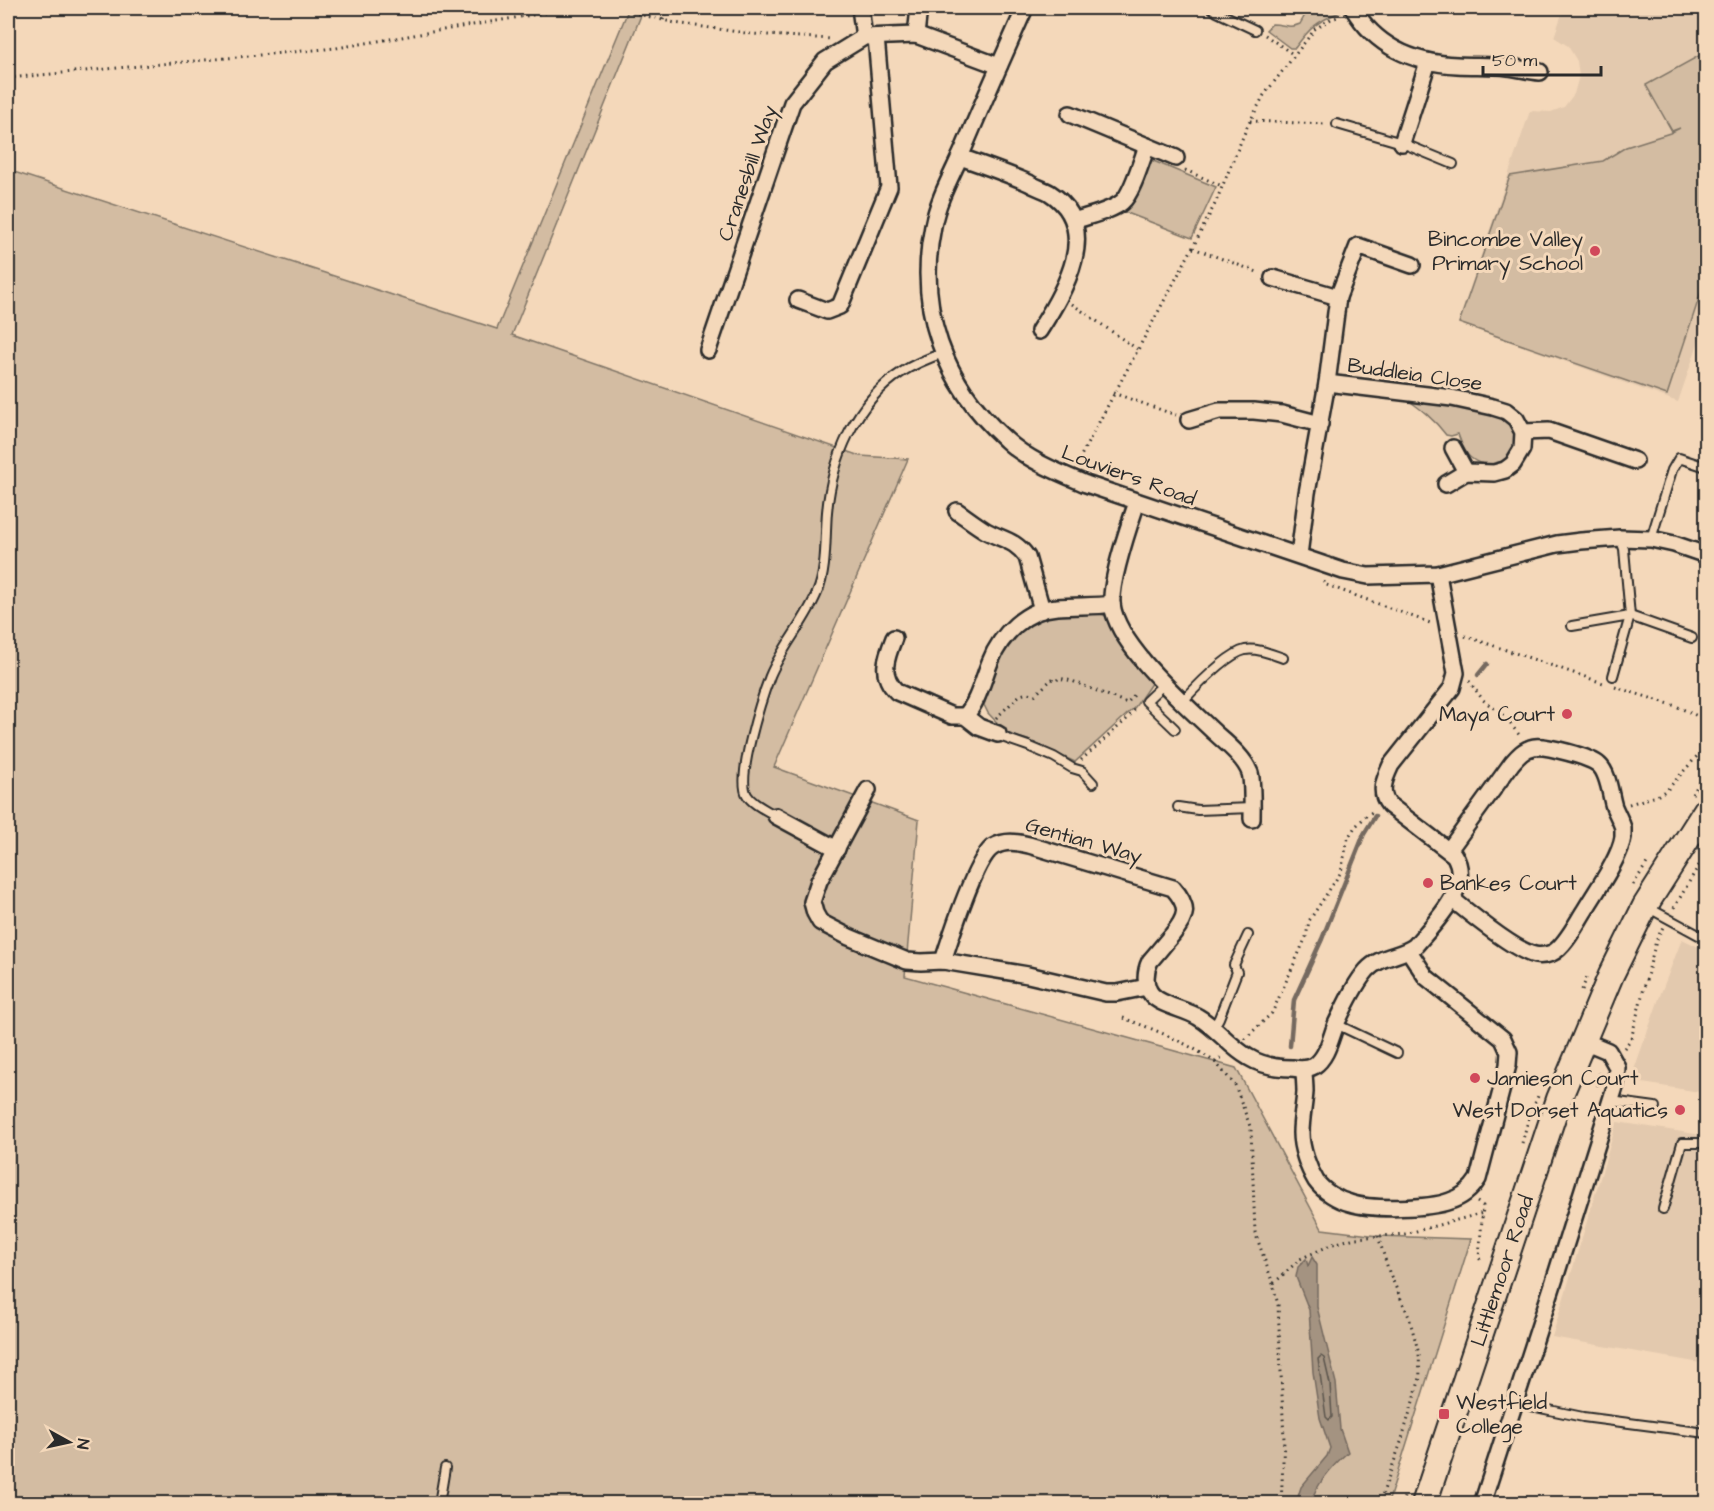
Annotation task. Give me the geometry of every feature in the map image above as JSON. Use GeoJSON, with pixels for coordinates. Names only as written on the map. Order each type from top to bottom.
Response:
{"type":"FeatureCollection","features":[{"type":"Feature","properties":{"kind":"main road","name":"Littlemoor Road"},"geometry":{"type":"LineString","coordinates":[[1425,1503],[1559,1098],[1611,975],[1645,906],[1707,810]]}},
{"type":"Feature","properties":{"kind":"street"},"geometry":{"type":"LineString","coordinates":[[798,300],[827,311],[840,306],[890,187],[860,8]]}},
{"type":"Feature","properties":{"kind":"street"},"geometry":{"type":"LineString","coordinates":[[916,35],[919,8]]}},
{"type":"Feature","properties":{"kind":"street","name":"Louviers Road"},"geometry":{"type":"LineString","coordinates":[[1025,8],[944,191],[933,224],[928,255],[928,289],[933,323],[943,353],[955,379],[973,404],[1007,441],[1046,466],[1070,477],[1137,502],[1343,571],[1368,576],[1438,574],[1557,544],[1620,538],[1651,539],[1707,555]]}},
{"type":"Feature","properties":{"kind":"street"},"geometry":{"type":"LineString","coordinates":[[1354,9],[1364,25],[1383,43],[1404,54],[1428,62],[1508,67],[1540,72]]}},
{"type":"Feature","properties":{"kind":"street"},"geometry":{"type":"LineString","coordinates":[[866,38],[916,35],[999,66]]}},
{"type":"Feature","properties":{"kind":"street","name":"Cranesbill Way"},"geometry":{"type":"LineString","coordinates":[[708,350],[792,104],[825,60],[866,38]]}},
{"type":"Feature","properties":{"kind":"street"},"geometry":{"type":"LineString","coordinates":[[1402,143],[1428,62]]}},
{"type":"Feature","properties":{"kind":"street"},"geometry":{"type":"LineString","coordinates":[[1070,114],[1176,158]]}},
{"type":"Feature","properties":{"kind":"street"},"geometry":{"type":"LineString","coordinates":[[1074,221],[1123,202],[1147,146]]}},
{"type":"Feature","properties":{"kind":"street"},"geometry":{"type":"LineString","coordinates":[[960,157],[1015,177],[1049,193],[1065,206],[1074,221],[1077,238],[1075,253],[1060,296],[1039,331]]}},
{"type":"Feature","properties":{"kind":"street","name":"Buddleia Close"},"geometry":{"type":"LineString","coordinates":[[1299,555],[1307,493],[1327,383],[1338,297],[1358,246],[1412,265]]}},
{"type":"Feature","properties":{"kind":"street"},"geometry":{"type":"LineString","coordinates":[[1272,278],[1338,297]]}},
{"type":"Feature","properties":{"kind":"street","name":"Buddleia Close"},"geometry":{"type":"LineString","coordinates":[[1327,383],[1452,398],[1493,406],[1506,411],[1516,419],[1523,432]]}},
{"type":"Feature","properties":{"kind":"street"},"geometry":{"type":"LineString","coordinates":[[1189,420],[1219,411],[1254,411],[1282,414],[1320,424]]}},
{"type":"Feature","properties":{"kind":"street"},"geometry":{"type":"LineString","coordinates":[[1446,484],[1466,472],[1494,473],[1505,470],[1513,464],[1522,449],[1523,432],[1550,431],[1635,461]]}},
{"type":"Feature","properties":{"kind":"street"},"geometry":{"type":"LineString","coordinates":[[1453,448],[1466,472]]}},
{"type":"Feature","properties":{"kind":"street"},"geometry":{"type":"LineString","coordinates":[[1137,502],[1112,594],[1115,616],[1125,635],[1144,661],[1241,760],[1250,774],[1252,814]]}},
{"type":"Feature","properties":{"kind":"street"},"geometry":{"type":"LineString","coordinates":[[957,512],[988,532],[1017,545],[1023,551],[1027,557],[1042,610]]}},
{"type":"Feature","properties":{"kind":"street"},"geometry":{"type":"LineString","coordinates":[[868,790],[819,880],[812,902],[820,922],[849,938],[908,961],[943,961],[1028,975],[1106,993],[1147,987],[1156,999],[1197,1016],[1214,1027],[1246,1057],[1282,1068],[1304,1069],[1314,1066],[1323,1057],[1351,994],[1370,968],[1377,961],[1409,951],[1416,946],[1452,899],[1458,883],[1457,860],[1449,850],[1386,802],[1382,791],[1384,779],[1391,765],[1452,688],[1456,673],[1438,574]]}},
{"type":"Feature","properties":{"kind":"street"},"geometry":{"type":"LineString","coordinates":[[964,716],[973,703],[994,652],[1006,633],[1022,620],[1042,610],[1055,607],[1112,604]]}},
{"type":"Feature","properties":{"kind":"street"},"geometry":{"type":"LineString","coordinates":[[894,638],[885,665],[886,676],[890,685],[897,692],[952,716],[964,716],[979,727],[995,728]]}},
{"type":"Feature","properties":{"kind":"street"},"geometry":{"type":"LineString","coordinates":[[1449,850],[1519,755],[1527,750],[1540,747],[1599,765],[1623,829],[1621,845],[1614,861],[1571,932],[1555,952],[1534,955],[1523,950],[1471,915],[1452,899]]}},
{"type":"Feature","properties":{"kind":"street"},"geometry":{"type":"LineString","coordinates":[[776,816],[837,849]]}},
{"type":"Feature","properties":{"kind":"street","name":"Gentian Way"},"geometry":{"type":"LineString","coordinates":[[943,961],[964,902],[985,854],[992,847],[1013,841],[1173,888],[1180,895],[1185,912],[1183,922],[1150,961],[1147,967],[1147,987]]}},
{"type":"Feature","properties":{"kind":"street"},"geometry":{"type":"LineString","coordinates":[[1304,1069],[1305,1091],[1300,1134],[1303,1149],[1317,1182],[1330,1194],[1350,1203],[1391,1207],[1436,1205],[1466,1194],[1478,1179],[1508,1065],[1509,1052],[1503,1040],[1426,977],[1409,951]]}},
{"type":"Feature","properties":{"kind":"street"},"geometry":{"type":"LineString","coordinates":[[1482,1503],[1516,1403],[1616,1084],[1617,1067],[1608,1051],[1584,1041]]}},
{"type":"Feature","properties":{"kind":"lane"},"geometry":{"type":"LineString","coordinates":[[1212,8],[1255,30]]}},
{"type":"Feature","properties":{"kind":"lane"},"geometry":{"type":"LineString","coordinates":[[1337,124],[1402,143],[1453,164]]}},
{"type":"Feature","properties":{"kind":"lane"},"geometry":{"type":"LineString","coordinates":[[776,816],[747,796],[743,779],[746,760],[770,675],[818,592],[822,575],[830,492],[844,443],[852,426],[887,383],[910,367],[943,353]]}},
{"type":"Feature","properties":{"kind":"lane"},"geometry":{"type":"LineString","coordinates":[[1651,539],[1672,470],[1678,458],[1707,467]]}},
{"type":"Feature","properties":{"kind":"lane"},"geometry":{"type":"LineString","coordinates":[[1613,676],[1630,616],[1624,549],[1620,538]]}},
{"type":"Feature","properties":{"kind":"lane"},"geometry":{"type":"LineString","coordinates":[[1572,626],[1630,616],[1692,638]]}},
{"type":"Feature","properties":{"kind":"lane"},"geometry":{"type":"LineString","coordinates":[[1182,702],[1208,676],[1244,650],[1258,650],[1283,658]]}},
{"type":"Feature","properties":{"kind":"lane"},"geometry":{"type":"LineString","coordinates":[[1165,683],[1146,701],[1175,729]]}},
{"type":"Feature","properties":{"kind":"lane"},"geometry":{"type":"LineString","coordinates":[[995,728],[1002,737],[1054,757],[1082,771],[1093,783]]}},
{"type":"Feature","properties":{"kind":"lane"},"geometry":{"type":"LineString","coordinates":[[1178,807],[1252,814]]}},
{"type":"Feature","properties":{"kind":"lane"},"geometry":{"type":"LineString","coordinates":[[1645,906],[1707,939]]}},
{"type":"Feature","properties":{"kind":"lane"},"geometry":{"type":"LineString","coordinates":[[1214,1027],[1220,1018],[1238,972],[1234,965],[1248,935]]}},
{"type":"Feature","properties":{"kind":"lane"},"geometry":{"type":"LineString","coordinates":[[1336,1024],[1397,1053]]}},
{"type":"Feature","properties":{"kind":"lane"},"geometry":{"type":"LineString","coordinates":[[1611,1101],[1654,1107]]}},
{"type":"Feature","properties":{"kind":"lane"},"geometry":{"type":"LineString","coordinates":[[1663,1209],[1682,1143],[1707,1143]]}},
{"type":"Feature","properties":{"kind":"lane"},"geometry":{"type":"LineString","coordinates":[[1516,1403],[1583,1418],[1707,1433]]}},
{"type":"Feature","properties":{"kind":"lane"},"geometry":{"type":"LineString","coordinates":[[439,1503],[445,1468]]}},
{"type":"Feature","properties":{"kind":"path"},"geometry":{"type":"LineString","coordinates":[[8,78],[336,48],[574,8]]}},
{"type":"Feature","properties":{"kind":"path"},"geometry":{"type":"LineString","coordinates":[[614,8],[663,20],[753,34],[866,38]]}},
{"type":"Feature","properties":{"kind":"path"},"geometry":{"type":"LineString","coordinates":[[663,20],[668,8]]}},
{"type":"Feature","properties":{"kind":"path"},"geometry":{"type":"LineString","coordinates":[[1070,477],[1113,393],[1193,248],[1264,95],[1315,29],[1354,9]]}},
{"type":"Feature","properties":{"kind":"path"},"geometry":{"type":"LineString","coordinates":[[1255,30],[1294,56]]}},
{"type":"Feature","properties":{"kind":"path"},"geometry":{"type":"LineString","coordinates":[[1250,121],[1337,124]]}},
{"type":"Feature","properties":{"kind":"path"},"geometry":{"type":"LineString","coordinates":[[1176,158],[1174,166],[1222,186]]}},
{"type":"Feature","properties":{"kind":"path"},"geometry":{"type":"LineString","coordinates":[[1193,248],[1272,278]]}},
{"type":"Feature","properties":{"kind":"path"},"geometry":{"type":"LineString","coordinates":[[1060,296],[1137,349]]}},
{"type":"Feature","properties":{"kind":"path"},"geometry":{"type":"LineString","coordinates":[[1113,393],[1189,420]]}},
{"type":"Feature","properties":{"kind":"path"},"geometry":{"type":"LineString","coordinates":[[1320,563],[1324,584],[1581,676],[1676,706],[1707,720]]}},
{"type":"Feature","properties":{"kind":"path"},"geometry":{"type":"LineString","coordinates":[[1456,673],[1466,677],[1484,700],[1504,716],[1525,742],[1527,750]]}},
{"type":"Feature","properties":{"kind":"path"},"geometry":{"type":"LineString","coordinates":[[995,728],[1020,695],[1028,693],[1035,695],[1052,679],[1072,681],[1127,703]]}},
{"type":"Feature","properties":{"kind":"path"},"geometry":{"type":"LineString","coordinates":[[1072,768],[1146,701]]}},
{"type":"Feature","properties":{"kind":"path"},"geometry":{"type":"LineString","coordinates":[[1614,807],[1658,796],[1667,790],[1707,746]]}},
{"type":"Feature","properties":{"kind":"path"},"geometry":{"type":"LineString","coordinates":[[1699,784],[1707,789]]}},
{"type":"Feature","properties":{"kind":"path"},"geometry":{"type":"LineString","coordinates":[[1215,1062],[1272,1013],[1306,937],[1309,921],[1341,872],[1348,838],[1366,816],[1386,802]]}},
{"type":"Feature","properties":{"kind":"path"},"geometry":{"type":"LineString","coordinates":[[1669,918],[1707,853]]}},
{"type":"Feature","properties":{"kind":"path"},"geometry":{"type":"LineString","coordinates":[[1123,1017],[1170,1035],[1215,1062],[1235,1084],[1251,1129],[1255,1232],[1278,1305],[1284,1440],[1281,1503]]}},
{"type":"Feature","properties":{"kind":"path"},"geometry":{"type":"LineString","coordinates":[[1466,1194],[1483,1206],[1479,1258],[1486,1266]]}},
{"type":"Feature","properties":{"kind":"path"},"geometry":{"type":"LineString","coordinates":[[1273,1284],[1300,1259],[1333,1244],[1355,1238],[1405,1234],[1483,1213]]}},
{"type":"Feature","properties":{"kind":"path"},"geometry":{"type":"LineString","coordinates":[[1378,1236],[1389,1272],[1409,1317],[1419,1354],[1420,1378],[1401,1442],[1379,1503]]}},
{"type":"Feature","properties":{"kind":"shaded area"},"geometry":{"type":"Polygon","coordinates":[[[629,8],[644,8],[512,335],[860,456],[908,459],[774,767],[919,820],[905,976],[1236,1068],[1322,1229],[1378,1236],[1471,1239],[1388,1503],[8,1504],[8,170],[497,329],[629,8]]]}},
{"type":"Feature","properties":{"kind":"shaded area"},"geometry":{"type":"Polygon","coordinates":[[[1309,8],[1340,8],[1342,11],[1315,25],[1295,48],[1290,48],[1266,30],[1272,24],[1289,26],[1300,24],[1309,8]]]}},
{"type":"Feature","properties":{"kind":"shaded area","name":"Bincombe Valley Primary School"},"geometry":{"type":"Polygon","coordinates":[[[1564,8],[1706,8],[1706,320],[1678,402],[1458,323],[1530,111],[1551,112],[1564,107],[1574,94],[1579,76],[1577,61],[1568,46],[1554,37],[1564,8]]]}},
{"type":"Feature","properties":{"kind":"shaded area","name":"Bincombe Valley Primary School"},"geometry":{"type":"Polygon","coordinates":[[[1706,52],[1706,113],[1703,115],[1706,123],[1706,277],[1667,395],[1459,323],[1510,176],[1603,161],[1626,147],[1670,133],[1680,128],[1672,131],[1646,85],[1706,52]]]}},
{"type":"Feature","properties":{"kind":"shaded area"},"geometry":{"type":"Polygon","coordinates":[[[1151,160],[1216,187],[1192,238],[1122,211],[1151,160]]]}},
{"type":"Feature","properties":{"kind":"shaded area"},"geometry":{"type":"Polygon","coordinates":[[[1405,398],[1459,406],[1500,416],[1514,427],[1516,445],[1508,457],[1493,464],[1476,461],[1466,453],[1458,434],[1446,435],[1437,424],[1405,398]]]}},
{"type":"Feature","properties":{"kind":"shaded area"},"geometry":{"type":"Polygon","coordinates":[[[1057,613],[1106,616],[1132,658],[1152,682],[1135,707],[1075,762],[1028,740],[1009,735],[988,713],[984,705],[1001,657],[1025,626],[1057,613]]]}},
{"type":"Feature","properties":{"kind":"shaded area"},"geometry":{"type":"Polygon","coordinates":[[[1682,939],[1703,949],[1706,944],[1706,1093],[1630,1081],[1682,939]]]}},
{"type":"Feature","properties":{"kind":"shaded area"},"geometry":{"type":"Polygon","coordinates":[[[1706,1099],[1706,1364],[1552,1337],[1617,1122],[1702,1135],[1706,1099]]]}},
{"type":"Feature","properties":{"kind":"water"},"geometry":{"type":"Polygon","coordinates":[[[1312,1257],[1317,1265],[1317,1307],[1336,1383],[1340,1429],[1348,1452],[1326,1475],[1310,1503],[1296,1503],[1301,1487],[1327,1456],[1330,1448],[1320,1418],[1313,1372],[1309,1310],[1296,1277],[1298,1267],[1306,1259],[1308,1266],[1312,1257]]]}},
{"type":"Feature","properties":{"kind":"waterway"},"geometry":{"type":"LineString","coordinates":[[1478,675],[1487,664]]}},
{"type":"Feature","properties":{"kind":"waterway"},"geometry":{"type":"LineString","coordinates":[[1290,1046],[1294,1000],[1322,939],[1364,834],[1375,816]]}},
{"type":"Feature","properties":{"kind":"place","name":"Bincombe Valley Primary School"},"geometry":{"type":"Point","coordinates":[1595,251]}},
{"type":"Feature","properties":{"kind":"place","name":"Maya Court"},"geometry":{"type":"Point","coordinates":[1567,714]}},
{"type":"Feature","properties":{"kind":"place","name":"Bankes Court"},"geometry":{"type":"Point","coordinates":[1428,883]}},
{"type":"Feature","properties":{"kind":"place","name":"Jamieson Court"},"geometry":{"type":"Point","coordinates":[1475,1078]}},
{"type":"Feature","properties":{"kind":"place","name":"West Dorset Aquatics"},"geometry":{"type":"Point","coordinates":[1680,1110]}},
{"type":"Feature","properties":{"kind":"place","name":"Westfield College"},"geometry":{"type":"Point","coordinates":[1444,1414]}}]}
